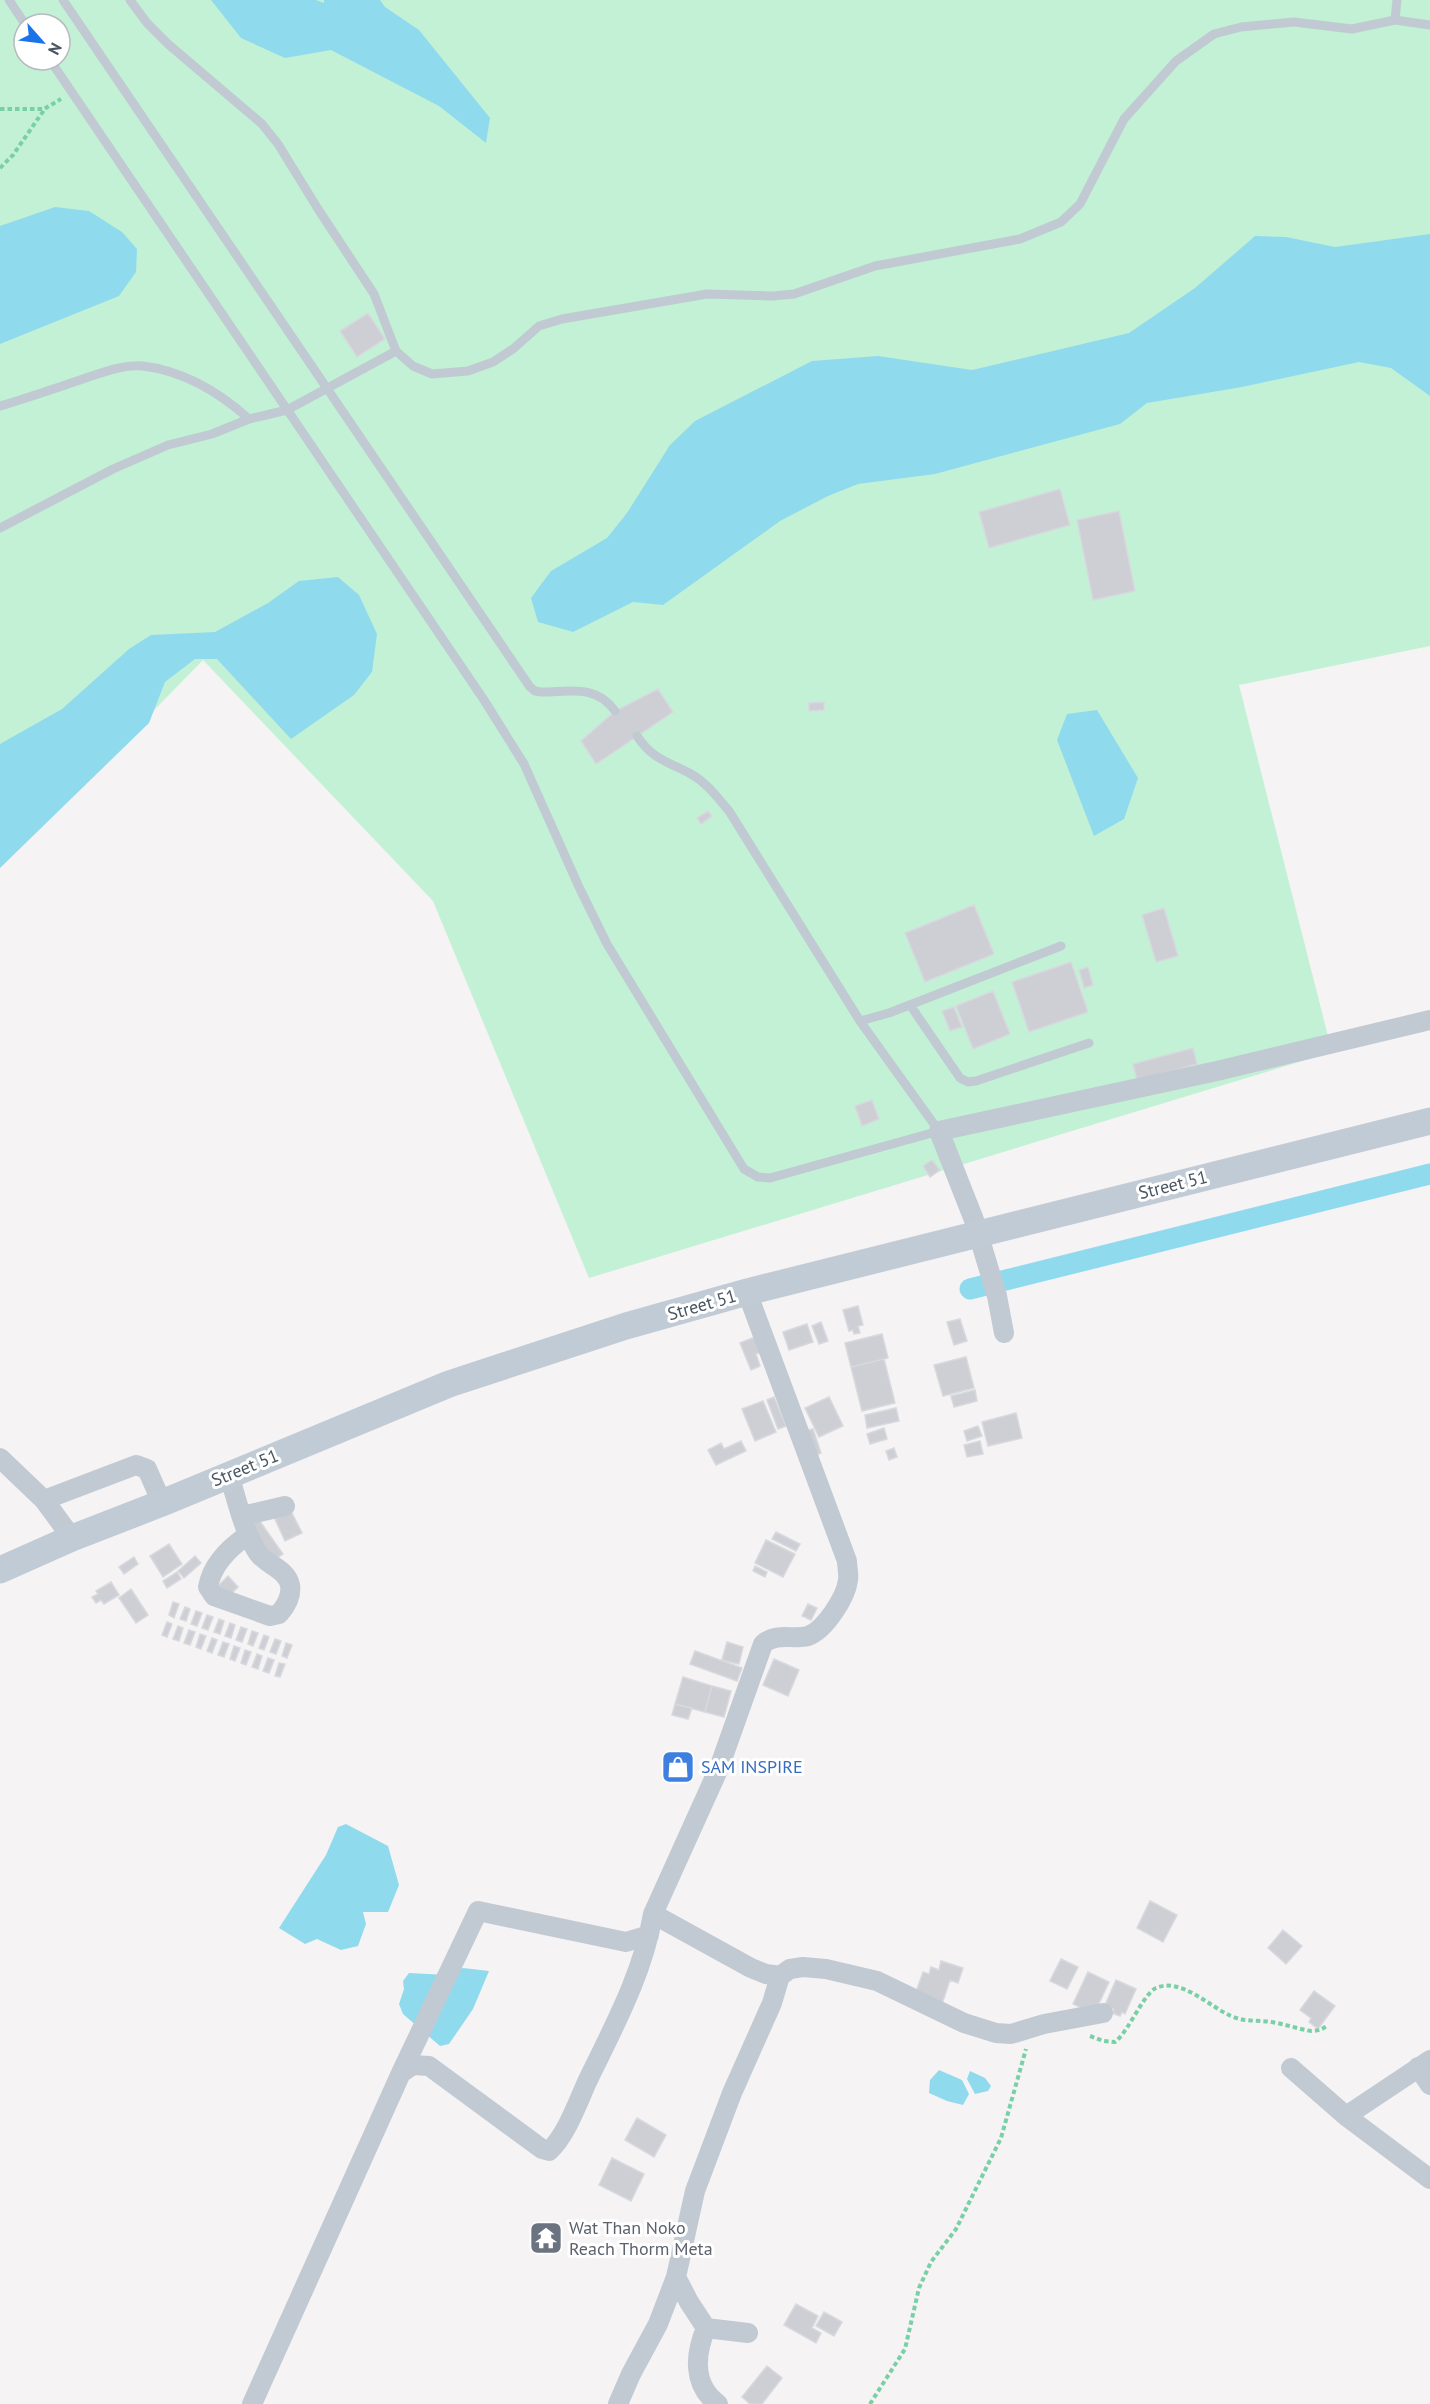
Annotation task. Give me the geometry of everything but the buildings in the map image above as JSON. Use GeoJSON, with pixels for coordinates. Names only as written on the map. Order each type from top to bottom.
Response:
{"type":"FeatureCollection","features":[{"type":"Feature","properties":{"kind":"main road","name":"Street 51"},"geometry":{"type":"LineString","coordinates":[[0,1570],[56,1516],[154,1486],[229,1474],[449,1384],[626,1326],[976,1227],[1430,1121]]}},
{"type":"Feature","properties":{"kind":"street"},"geometry":{"type":"LineString","coordinates":[[1004,1333],[998,1296],[976,1227],[939,1131],[1216,1071],[1430,1020]]}},
{"type":"Feature","properties":{"kind":"street"},"geometry":{"type":"LineString","coordinates":[[400,2073],[413,2065],[429,2066],[542,2149],[549,2151],[572,2114],[621,2012],[643,1958],[653,1914],[719,1768],[763,1644],[773,1637],[810,1635],[819,1629],[835,1610],[849,1579],[847,1561],[747,1292]]}},
{"type":"Feature","properties":{"kind":"street"},"geometry":{"type":"LineString","coordinates":[[0,1458],[56,1516],[129,1466],[136,1465],[154,1486]]}},
{"type":"Feature","properties":{"kind":"street"},"geometry":{"type":"LineString","coordinates":[[229,1474],[245,1526],[259,1555],[279,1569],[290,1586],[289,1601],[279,1614],[270,1616],[214,1596],[208,1587],[210,1577],[215,1567],[240,1541],[245,1526],[285,1506]]}},
{"type":"Feature","properties":{"kind":"street"},"geometry":{"type":"LineString","coordinates":[[252,2404],[400,2073],[478,1911],[626,1942],[649,1935]]}},
{"type":"Feature","properties":{"kind":"street"},"geometry":{"type":"LineString","coordinates":[[653,1914],[758,1972],[780,1976]]}},
{"type":"Feature","properties":{"kind":"street"},"geometry":{"type":"LineString","coordinates":[[618,2404],[658,2324],[676,2277],[695,2191],[732,2093],[772,2003],[780,1976],[790,1969],[803,1967],[826,1969],[877,1981],[979,2028],[1011,2034],[1044,2024],[1103,2013]]}},
{"type":"Feature","properties":{"kind":"street"},"geometry":{"type":"LineString","coordinates":[[1346,2116],[1424,2064],[1430,2085]]}},
{"type":"Feature","properties":{"kind":"street"},"geometry":{"type":"LineString","coordinates":[[1291,2068],[1346,2116],[1430,2179]]}},
{"type":"Feature","properties":{"kind":"street"},"geometry":{"type":"LineString","coordinates":[[676,2277],[706,2328]]}},
{"type":"Feature","properties":{"kind":"street"},"geometry":{"type":"LineString","coordinates":[[706,2328],[748,2333]]}},
{"type":"Feature","properties":{"kind":"street"},"geometry":{"type":"LineString","coordinates":[[706,2328],[697,2356],[700,2380],[707,2395],[718,2404]]}},
{"type":"Feature","properties":{"kind":"lane"},"geometry":{"type":"LineString","coordinates":[[63,0],[530,687],[535,692],[592,691],[602,696],[615,711]]}},
{"type":"Feature","properties":{"kind":"lane"},"geometry":{"type":"LineString","coordinates":[[130,0],[147,23],[168,44],[262,124],[278,144],[374,294],[396,351],[413,366],[432,374],[468,371],[493,362],[513,349],[539,326],[562,318],[707,294],[774,296],[794,294],[875,266],[1020,239],[1061,222],[1080,204],[1124,118],[1176,61],[1214,34],[1241,27],[1294,22],[1352,29],[1395,20],[1430,25]]}},
{"type":"Feature","properties":{"kind":"lane"},"geometry":{"type":"LineString","coordinates":[[1395,20],[1397,0]]}},
{"type":"Feature","properties":{"kind":"lane"},"geometry":{"type":"LineString","coordinates":[[58,72],[477,690],[524,764],[607,944],[744,1168],[758,1177],[770,1178],[939,1131],[860,1021],[729,811],[708,786],[692,774],[658,759],[646,750],[637,736]]}},
{"type":"Feature","properties":{"kind":"lane"},"geometry":{"type":"LineString","coordinates":[[0,528],[113,469],[168,445],[212,434],[249,419],[287,410],[396,351]]}},
{"type":"Feature","properties":{"kind":"lane"},"geometry":{"type":"LineString","coordinates":[[0,406],[117,368],[142,366],[186,377],[205,386],[230,402],[249,419]]}},
{"type":"Feature","properties":{"kind":"lane"},"geometry":{"type":"LineString","coordinates":[[860,1021],[910,1005],[1061,946]]}},
{"type":"Feature","properties":{"kind":"lane"},"geometry":{"type":"LineString","coordinates":[[910,1005],[960,1078],[968,1082],[976,1082],[1089,1043]]}},
{"type":"Feature","properties":{"kind":"path"},"geometry":{"type":"LineString","coordinates":[[0,168],[13,155],[45,109],[72,92]]}},
{"type":"Feature","properties":{"kind":"path"},"geometry":{"type":"LineString","coordinates":[[0,109],[45,109]]}},
{"type":"Feature","properties":{"kind":"path"},"geometry":{"type":"LineString","coordinates":[[1060,2022],[1104,2041],[1115,2042],[1134,2018],[1149,1993],[1162,1986],[1172,1986],[1194,1994],[1233,2018],[1268,2021],[1314,2031],[1328,2025]]}},
{"type":"Feature","properties":{"kind":"path"},"geometry":{"type":"LineString","coordinates":[[870,2404],[890,2376],[905,2349],[919,2288],[932,2262],[956,2229],[1001,2138],[1026,2054],[1027,2030]]}},
{"type":"Feature","properties":{"kind":"green space"},"geometry":{"type":"Polygon","coordinates":[[[0,0],[1430,0],[1430,646],[1239,685],[1332,1052],[589,1278],[433,901],[203,660],[0,868],[0,0]]]}},
{"type":"Feature","properties":{"kind":"water"},"geometry":{"type":"Polygon","coordinates":[[[211,0],[316,0],[324,3],[324,0],[380,0],[385,7],[419,30],[490,118],[486,143],[439,106],[331,50],[285,58],[241,38],[211,0]]]}},
{"type":"Feature","properties":{"kind":"water"},"geometry":{"type":"Polygon","coordinates":[[[55,207],[89,211],[122,232],[137,249],[136,272],[119,296],[0,344],[0,226],[55,207]]]}},
{"type":"Feature","properties":{"kind":"water"},"geometry":{"type":"Polygon","coordinates":[[[1430,234],[1430,396],[1391,368],[1359,362],[1242,387],[1147,403],[1120,424],[935,474],[858,484],[828,496],[780,521],[663,605],[633,602],[573,632],[538,622],[531,598],[551,571],[607,538],[627,513],[670,445],[695,421],[812,361],[878,356],[972,370],[1129,333],[1195,288],[1255,236],[1286,237],[1335,247],[1430,234]]]}},
{"type":"Feature","properties":{"kind":"water"},"geometry":{"type":"Polygon","coordinates":[[[338,577],[359,595],[377,634],[372,672],[354,695],[291,739],[217,659],[195,659],[165,682],[149,723],[0,868],[0,744],[62,709],[129,649],[151,635],[215,632],[268,603],[299,581],[338,577]]]}},
{"type":"Feature","properties":{"kind":"water"},"geometry":{"type":"Polygon","coordinates":[[[1097,710],[1138,778],[1124,819],[1094,836],[1057,740],[1067,714],[1097,710]]]}},
{"type":"Feature","properties":{"kind":"water"},"geometry":{"type":"Polygon","coordinates":[[[346,1824],[388,1846],[399,1885],[388,1912],[363,1912],[366,1924],[358,1946],[341,1950],[317,1939],[305,1944],[279,1928],[326,1855],[338,1827],[346,1824]]]}},
{"type":"Feature","properties":{"kind":"water"},"geometry":{"type":"Polygon","coordinates":[[[463,1968],[489,1971],[473,2009],[449,2044],[440,2046],[403,2014],[399,2004],[404,1989],[403,1981],[409,1973],[447,1975],[463,1968]]]}},
{"type":"Feature","properties":{"kind":"water"},"geometry":{"type":"Polygon","coordinates":[[[939,2070],[962,2080],[969,2094],[963,2105],[929,2093],[930,2080],[939,2070]]]}},
{"type":"Feature","properties":{"kind":"water"},"geometry":{"type":"Polygon","coordinates":[[[970,2071],[985,2078],[991,2086],[988,2091],[975,2094],[967,2079],[970,2071]]]}},
{"type":"Feature","properties":{"kind":"waterway"},"geometry":{"type":"LineString","coordinates":[[970,1289],[1430,1174]]}},
{"type":"Feature","properties":{"kind":"place","name":"SAM INSPIRE"},"geometry":{"type":"Point","coordinates":[678,1767]}},
{"type":"Feature","properties":{"kind":"place","name":"Wat Than Noko Reach Thorm Meta"},"geometry":{"type":"Point","coordinates":[546,2238]}}]}
